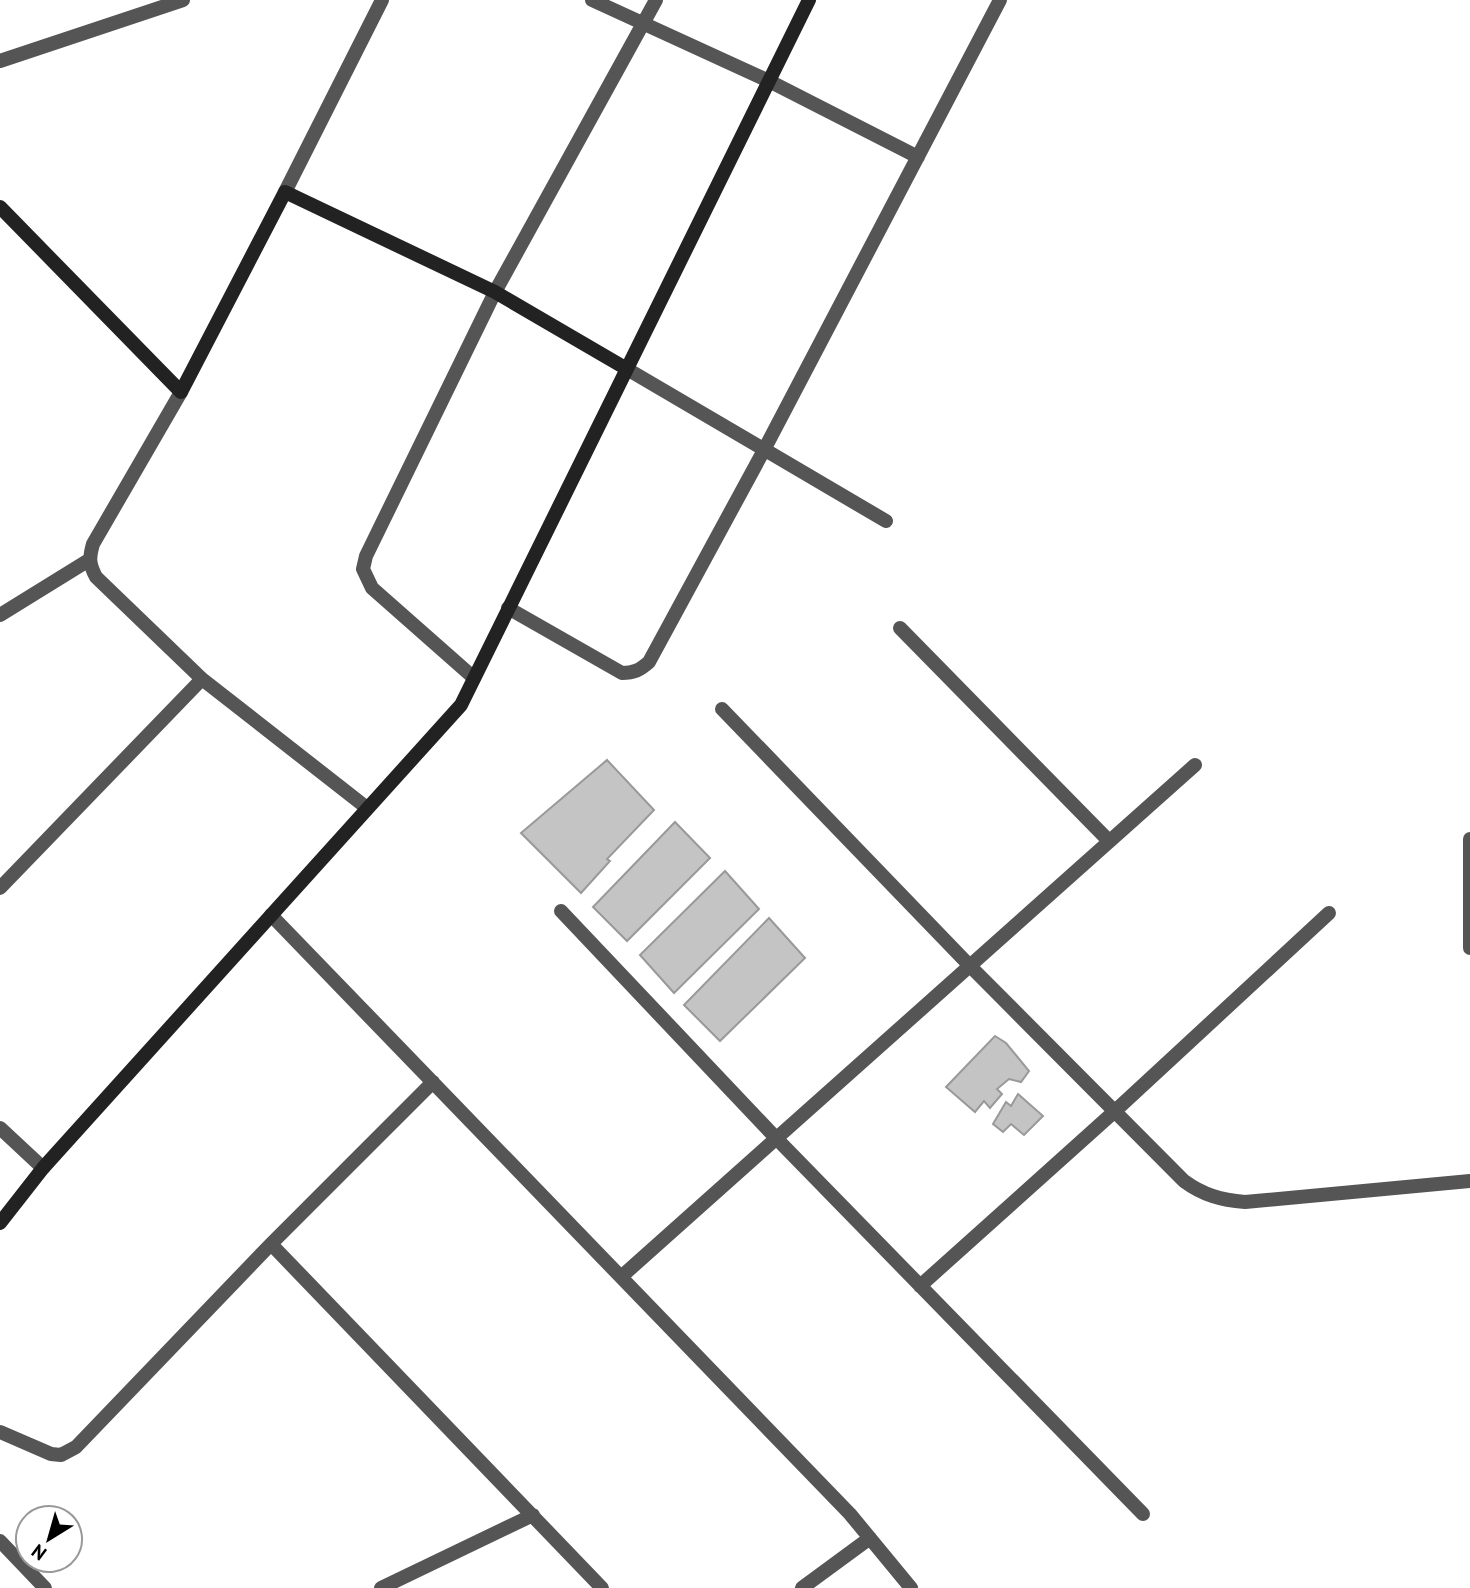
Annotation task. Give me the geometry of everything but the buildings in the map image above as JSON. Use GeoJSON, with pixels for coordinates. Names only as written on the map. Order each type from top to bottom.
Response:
{"type":"FeatureCollection","features":[{"type":"Feature","properties":{"kind":"street"},"geometry":{"type":"LineString","coordinates":[[0,61],[183,0]]}},
{"type":"Feature","properties":{"kind":"street"},"geometry":{"type":"LineString","coordinates":[[367,808],[202,679],[96,577],[89,560],[93,544],[181,392],[382,0]]}},
{"type":"Feature","properties":{"kind":"street"},"geometry":{"type":"LineString","coordinates":[[592,0],[769,81],[918,158]]}},
{"type":"Feature","properties":{"kind":"street"},"geometry":{"type":"LineString","coordinates":[[474,678],[372,588],[363,569],[366,556],[495,292],[656,0]]}},
{"type":"Feature","properties":{"kind":"street"},"geometry":{"type":"LineString","coordinates":[[0,1223],[43,1168],[461,705],[809,0]]}},
{"type":"Feature","properties":{"kind":"street"},"geometry":{"type":"LineString","coordinates":[[508,608],[622,674],[641,670],[649,662],[764,450],[1000,0]]}},
{"type":"Feature","properties":{"kind":"street"},"geometry":{"type":"LineString","coordinates":[[285,192],[495,292],[886,521]]}},
{"type":"Feature","properties":{"kind":"street"},"geometry":{"type":"LineString","coordinates":[[0,207],[181,392]]}},
{"type":"Feature","properties":{"kind":"street"},"geometry":{"type":"LineString","coordinates":[[0,615],[89,560]]}},
{"type":"Feature","properties":{"kind":"street"},"geometry":{"type":"LineString","coordinates":[[900,628],[1109,841]]}},
{"type":"Feature","properties":{"kind":"street"},"geometry":{"type":"LineString","coordinates":[[0,888],[202,679]]}},
{"type":"Feature","properties":{"kind":"street"},"geometry":{"type":"LineString","coordinates":[[722,709],[970,966],[1184,1181],[1195,1188],[1225,1200],[1245,1202],[1470,1181]]}},
{"type":"Feature","properties":{"kind":"street"},"geometry":{"type":"LineString","coordinates":[[621,1277],[1195,765]]}},
{"type":"Feature","properties":{"kind":"street"},"geometry":{"type":"LineString","coordinates":[[1470,839],[1470,948]]}},
{"type":"Feature","properties":{"kind":"street"},"geometry":{"type":"LineString","coordinates":[[561,911],[776,1138],[1143,1514]]}},
{"type":"Feature","properties":{"kind":"street"},"geometry":{"type":"LineString","coordinates":[[920,1286],[1329,913]]}},
{"type":"Feature","properties":{"kind":"street"},"geometry":{"type":"LineString","coordinates":[[271,915],[850,1514],[911,1588]]}},
{"type":"Feature","properties":{"kind":"street"},"geometry":{"type":"LineString","coordinates":[[0,1432],[51,1454],[69,1452],[433,1082]]}},
{"type":"Feature","properties":{"kind":"street"},"geometry":{"type":"LineString","coordinates":[[0,1128],[43,1168]]}},
{"type":"Feature","properties":{"kind":"street"},"geometry":{"type":"LineString","coordinates":[[271,1244],[602,1588]]}},
{"type":"Feature","properties":{"kind":"street"},"geometry":{"type":"LineString","coordinates":[[381,1588],[533,1515]]}},
{"type":"Feature","properties":{"kind":"street"},"geometry":{"type":"LineString","coordinates":[[802,1588],[870,1538]]}},
{"type":"Feature","properties":{"kind":"street"},"geometry":{"type":"LineString","coordinates":[[0,1541],[45,1588]]}}]}
